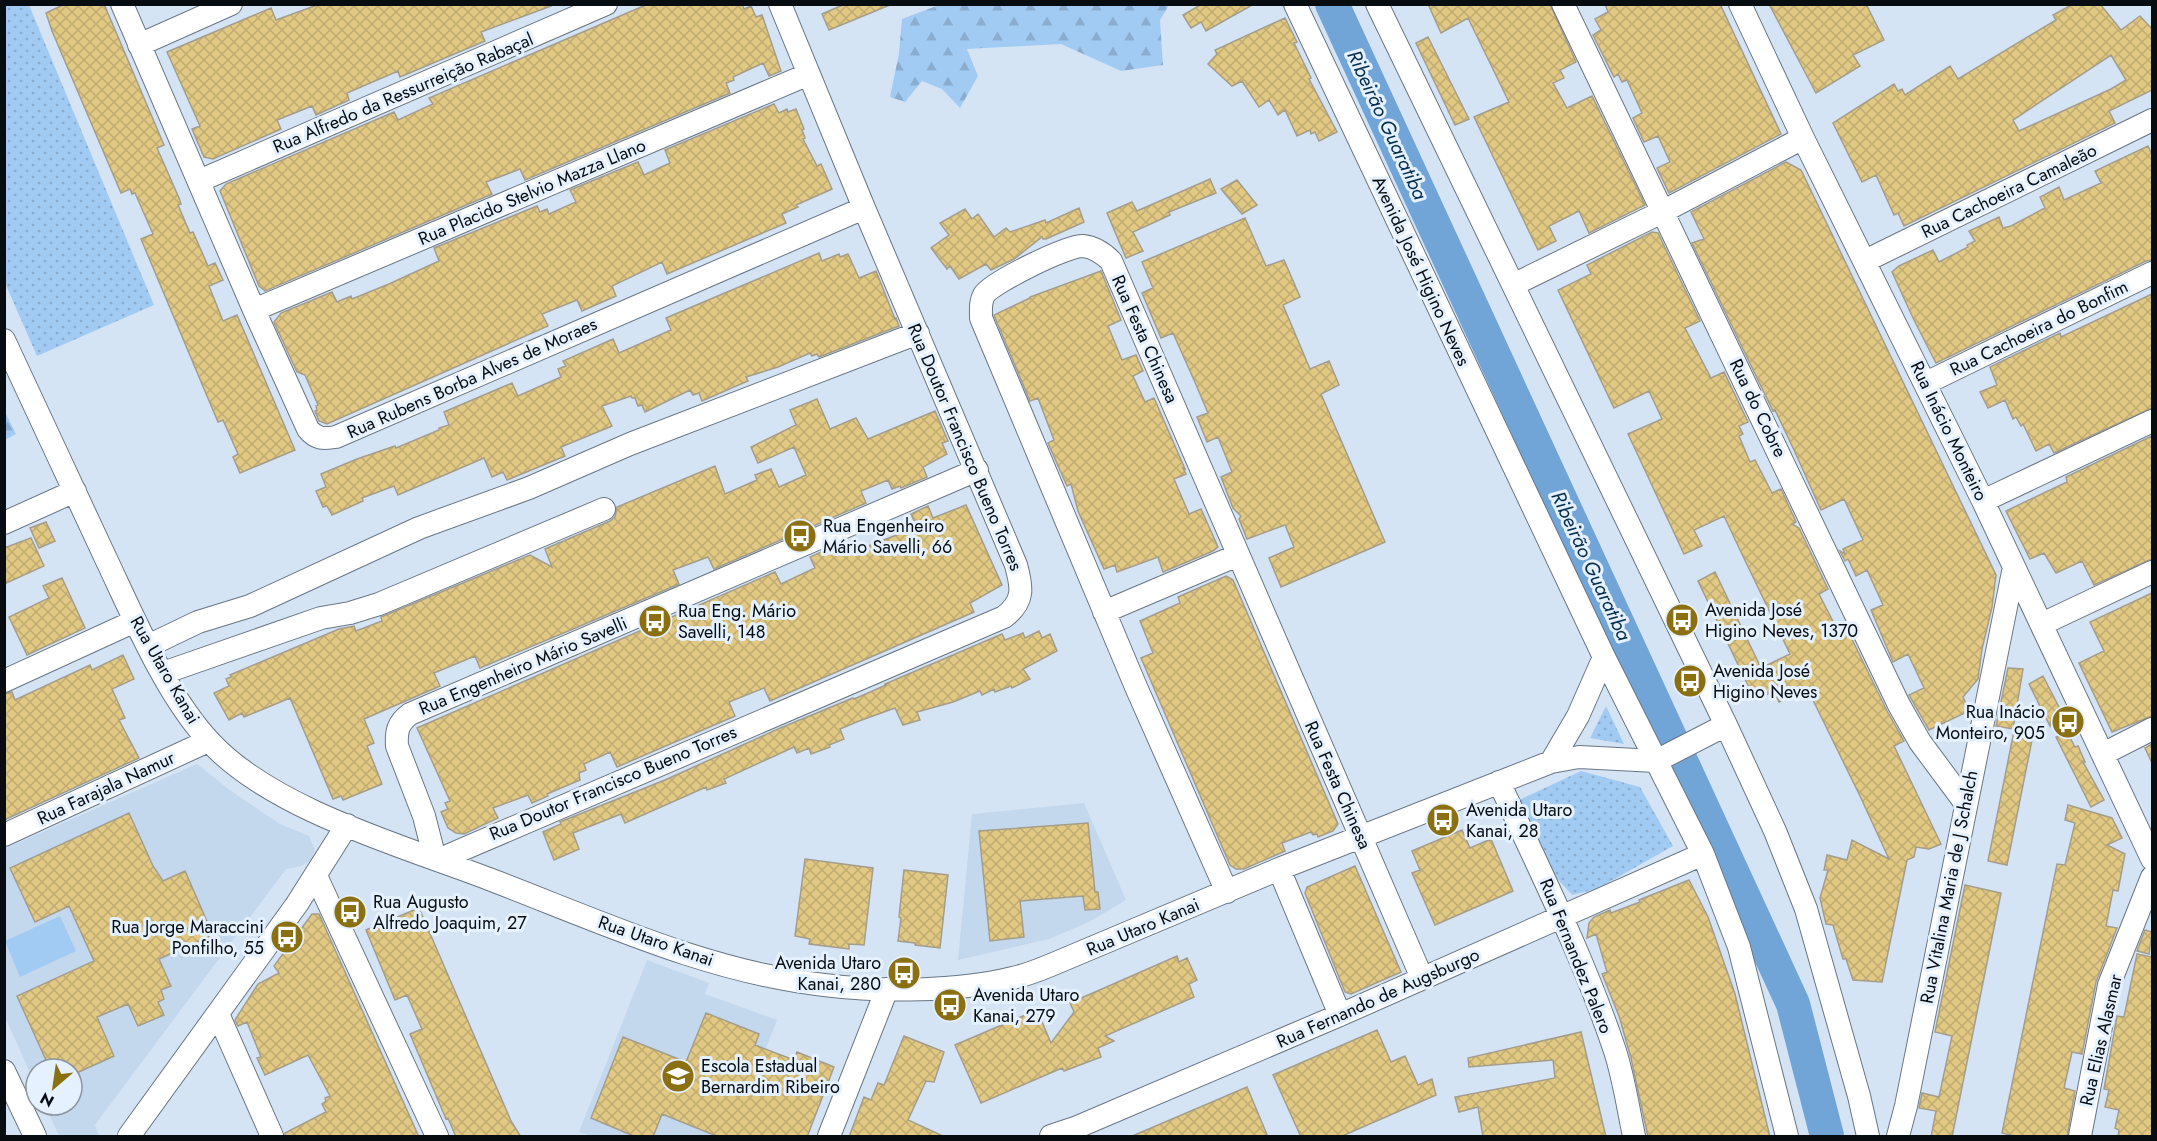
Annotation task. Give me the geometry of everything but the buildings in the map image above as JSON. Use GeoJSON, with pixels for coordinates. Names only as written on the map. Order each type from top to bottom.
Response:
{"type":"FeatureCollection","features":[{"type":"Feature","properties":{"kind":"street","name":"Rua Rubens Borba Alves de Moraes"},"geometry":{"type":"LineString","coordinates":[[122,4],[254,310],[308,429],[314,436],[327,439],[336,437],[864,208]]}},
{"type":"Feature","properties":{"kind":"street"},"geometry":{"type":"LineString","coordinates":[[139,45],[231,4]]}},
{"type":"Feature","properties":{"kind":"street","name":"Rua Alfredo da Ressurreição Rabaçal"},"geometry":{"type":"LineString","coordinates":[[199,181],[606,4]]}},
{"type":"Feature","properties":{"kind":"street","name":"Rua Doutor Francisco Bueno Torres"},"geometry":{"type":"LineString","coordinates":[[437,859],[1004,617],[1018,603],[1021,585],[1016,565],[780,4]]}},
{"type":"Feature","properties":{"kind":"street","name":"Avenida José Higino Neves"},"geometry":{"type":"LineString","coordinates":[[1295,4],[1604,657],[1665,756],[1738,947],[1787,1137]]}},
{"type":"Feature","properties":{"kind":"street"},"geometry":{"type":"LineString","coordinates":[[1377,4],[1513,285],[1717,730],[1775,831],[1806,909],[1856,1085],[1868,1137]]}},
{"type":"Feature","properties":{"kind":"street","name":"Rua do Cobre"},"geometry":{"type":"LineString","coordinates":[[1563,4],[1899,705],[1925,750],[1966,804]]}},
{"type":"Feature","properties":{"kind":"street","name":"Rua Inácio Monteiro"},"geometry":{"type":"LineString","coordinates":[[1740,4],[1803,138],[1983,501],[2152,859]]}},
{"type":"Feature","properties":{"kind":"street","name":"Rua Placido Stelvio Mazza Llano"},"geometry":{"type":"LineString","coordinates":[[254,310],[810,74]]}},
{"type":"Feature","properties":{"kind":"street","name":"Rua Cachoeira Camaleão"},"geometry":{"type":"LineString","coordinates":[[1865,261],[2152,120]]}},
{"type":"Feature","properties":{"kind":"street"},"geometry":{"type":"LineString","coordinates":[[1513,285],[1662,212],[1803,138]]}},
{"type":"Feature","properties":{"kind":"street","name":"Rua Festa Chinesa"},"geometry":{"type":"LineString","coordinates":[[1227,892],[1104,612],[981,318],[984,294],[991,286],[1041,260],[1071,248],[1082,246],[1104,254],[1111,261],[1422,978]]}},
{"type":"Feature","properties":{"kind":"street","name":"Rua Cachoeira do Bonfim"},"geometry":{"type":"LineString","coordinates":[[1926,383],[2152,273]]}},
{"type":"Feature","properties":{"kind":"street"},"geometry":{"type":"LineString","coordinates":[[148,646],[198,622],[250,606],[419,528],[529,488],[630,444],[918,333]]}},
{"type":"Feature","properties":{"kind":"street","name":"Rua Utaro Kanai"},"geometry":{"type":"LineString","coordinates":[[8,354],[135,621],[178,701],[208,741],[241,771],[266,786],[347,825],[646,939],[713,962],[768,976],[825,986],[887,989],[967,985],[1012,978],[1051,965],[1280,869],[1551,762],[1579,758],[1665,756]]}},
{"type":"Feature","properties":{"kind":"street"},"geometry":{"type":"LineString","coordinates":[[1983,501],[2152,421]]}},
{"type":"Feature","properties":{"kind":"street","name":"Rua Engenheiro Mário Savelli"},"geometry":{"type":"LineString","coordinates":[[437,859],[424,816],[397,746],[398,727],[410,714],[977,470]]}},
{"type":"Feature","properties":{"kind":"street"},"geometry":{"type":"LineString","coordinates":[[4,523],[75,491]]}},
{"type":"Feature","properties":{"kind":"street"},"geometry":{"type":"LineString","coordinates":[[163,673],[321,618],[350,613],[379,604],[604,508]]}},
{"type":"Feature","properties":{"kind":"street"},"geometry":{"type":"LineString","coordinates":[[1104,612],[1239,555]]}},
{"type":"Feature","properties":{"kind":"street","name":"Rua Vitalina Maria de J Schalch"},"geometry":{"type":"LineString","coordinates":[[1898,1137],[2014,567]]}},
{"type":"Feature","properties":{"kind":"street"},"geometry":{"type":"LineString","coordinates":[[2042,624],[2152,572]]}},
{"type":"Feature","properties":{"kind":"street"},"geometry":{"type":"LineString","coordinates":[[4,681],[135,621]]}},
{"type":"Feature","properties":{"kind":"street"},"geometry":{"type":"LineString","coordinates":[[1551,762],[1578,716],[1604,657]]}},
{"type":"Feature","properties":{"kind":"street"},"geometry":{"type":"LineString","coordinates":[[2103,754],[2152,729]]}},
{"type":"Feature","properties":{"kind":"street"},"geometry":{"type":"LineString","coordinates":[[1665,756],[1717,730]]}},
{"type":"Feature","properties":{"kind":"street","name":"Rua Farajala Namur"},"geometry":{"type":"LineString","coordinates":[[4,835],[208,741]]}},
{"type":"Feature","properties":{"kind":"street","name":"Rua Fernandez Palero"},"geometry":{"type":"LineString","coordinates":[[1499,782],[1563,917],[1591,984],[1616,1054],[1634,1137]]}},
{"type":"Feature","properties":{"kind":"street"},"geometry":{"type":"LineString","coordinates":[[129,1137],[316,876],[347,825]]}},
{"type":"Feature","properties":{"kind":"street","name":"Rua Fernando de Augsburgo"},"geometry":{"type":"LineString","coordinates":[[1051,1137],[1340,1015],[1703,854]]}},
{"type":"Feature","properties":{"kind":"street"},"geometry":{"type":"LineString","coordinates":[[1280,869],[1340,1015]]}},
{"type":"Feature","properties":{"kind":"street"},"geometry":{"type":"LineString","coordinates":[[316,876],[437,1137]]}},
{"type":"Feature","properties":{"kind":"street","name":"Rua Elias Alasmar"},"geometry":{"type":"LineString","coordinates":[[2080,1137],[2109,985],[2152,877]]}},
{"type":"Feature","properties":{"kind":"street"},"geometry":{"type":"LineString","coordinates":[[829,1137],[887,989]]}},
{"type":"Feature","properties":{"kind":"street"},"geometry":{"type":"LineString","coordinates":[[218,1014],[272,1137]]}},
{"type":"Feature","properties":{"kind":"street"},"geometry":{"type":"LineString","coordinates":[[4,1071],[35,1137]]}},
{"type":"Feature","properties":{"kind":"shaded area"},"geometry":{"type":"Polygon","coordinates":[[[197,764],[231,791],[280,824],[309,836],[315,850],[312,859],[307,863],[286,869],[95,1125],[99,1136],[59,1136],[50,1117],[84,1117],[84,1057],[24,1057],[24,1059],[5,1017],[4,849],[197,764]]]}},
{"type":"Feature","properties":{"kind":"shaded area"},"geometry":{"type":"Polygon","coordinates":[[[1084,803],[1126,900],[1089,922],[1049,939],[958,960],[972,814],[1084,803]]]}},
{"type":"Feature","properties":{"kind":"shaded area","name":"Escola Estadual Bernardim Ribeiro"},"geometry":{"type":"Polygon","coordinates":[[[647,960],[709,983],[705,994],[777,1020],[731,1136],[591,1136],[579,1132],[647,960]]]}},
{"type":"Feature","properties":{"kind":"green space"},"geometry":{"type":"Polygon","coordinates":[[[4,5],[29,5],[154,305],[37,356],[5,283],[4,5]]]}},
{"type":"Feature","properties":{"kind":"green space"},"geometry":{"type":"Polygon","coordinates":[[[939,5],[1169,5],[1160,20],[1163,65],[1121,71],[1061,44],[967,49],[978,76],[960,108],[942,89],[922,81],[905,102],[890,97],[899,53],[902,19],[939,5]]]}},
{"type":"Feature","properties":{"kind":"green space"},"geometry":{"type":"Polygon","coordinates":[[[4,410],[16,434],[5,440],[4,440],[4,410]]]}},
{"type":"Feature","properties":{"kind":"green space"},"geometry":{"type":"Polygon","coordinates":[[[1606,706],[1624,744],[1590,738],[1606,706]]]}},
{"type":"Feature","properties":{"kind":"green space"},"geometry":{"type":"Polygon","coordinates":[[[1581,771],[1640,787],[1673,846],[1597,889],[1572,895],[1542,862],[1519,800],[1581,771]]]}},
{"type":"Feature","properties":{"kind":"green space"},"geometry":{"type":"Polygon","coordinates":[[[60,916],[76,951],[20,977],[5,941],[60,916]]]}},
{"type":"Feature","properties":{"kind":"waterway","name":"Ribeirão Guaratiba"},"geometry":{"type":"LineString","coordinates":[[1332,4],[1793,1004],[1827,1136]]}},
{"type":"Feature","properties":{"kind":"place","name":"Rua Engenheiro Mário Savelli, 66"},"geometry":{"type":"Point","coordinates":[800,536]}},
{"type":"Feature","properties":{"kind":"place","name":"Avenida José Higino Neves, 1370"},"geometry":{"type":"Point","coordinates":[1682,620]}},
{"type":"Feature","properties":{"kind":"place","name":"Rua Eng. Mário Savelli, 148"},"geometry":{"type":"Point","coordinates":[655,621]}},
{"type":"Feature","properties":{"kind":"place","name":"Avenida José Higino Neves"},"geometry":{"type":"Point","coordinates":[1690,681]}},
{"type":"Feature","properties":{"kind":"place","name":"Rua Inácio Monteiro, 905"},"geometry":{"type":"Point","coordinates":[2068,722]}},
{"type":"Feature","properties":{"kind":"place","name":"Avenida Utaro Kanai, 28"},"geometry":{"type":"Point","coordinates":[1443,820]}},
{"type":"Feature","properties":{"kind":"place","name":"Rua Augusto Alfredo Joaquim, 27"},"geometry":{"type":"Point","coordinates":[350,912]}},
{"type":"Feature","properties":{"kind":"place","name":"Rua Jorge Maraccini Ponfilho, 55"},"geometry":{"type":"Point","coordinates":[287,937]}},
{"type":"Feature","properties":{"kind":"place","name":"Avenida Utaro Kanai, 280"},"geometry":{"type":"Point","coordinates":[904,973]}},
{"type":"Feature","properties":{"kind":"place","name":"Avenida Utaro Kanai, 279"},"geometry":{"type":"Point","coordinates":[950,1005]}},
{"type":"Feature","properties":{"kind":"place","name":"Escola Estadual Bernardim Ribeiro"},"geometry":{"type":"Point","coordinates":[678,1076]}}]}
